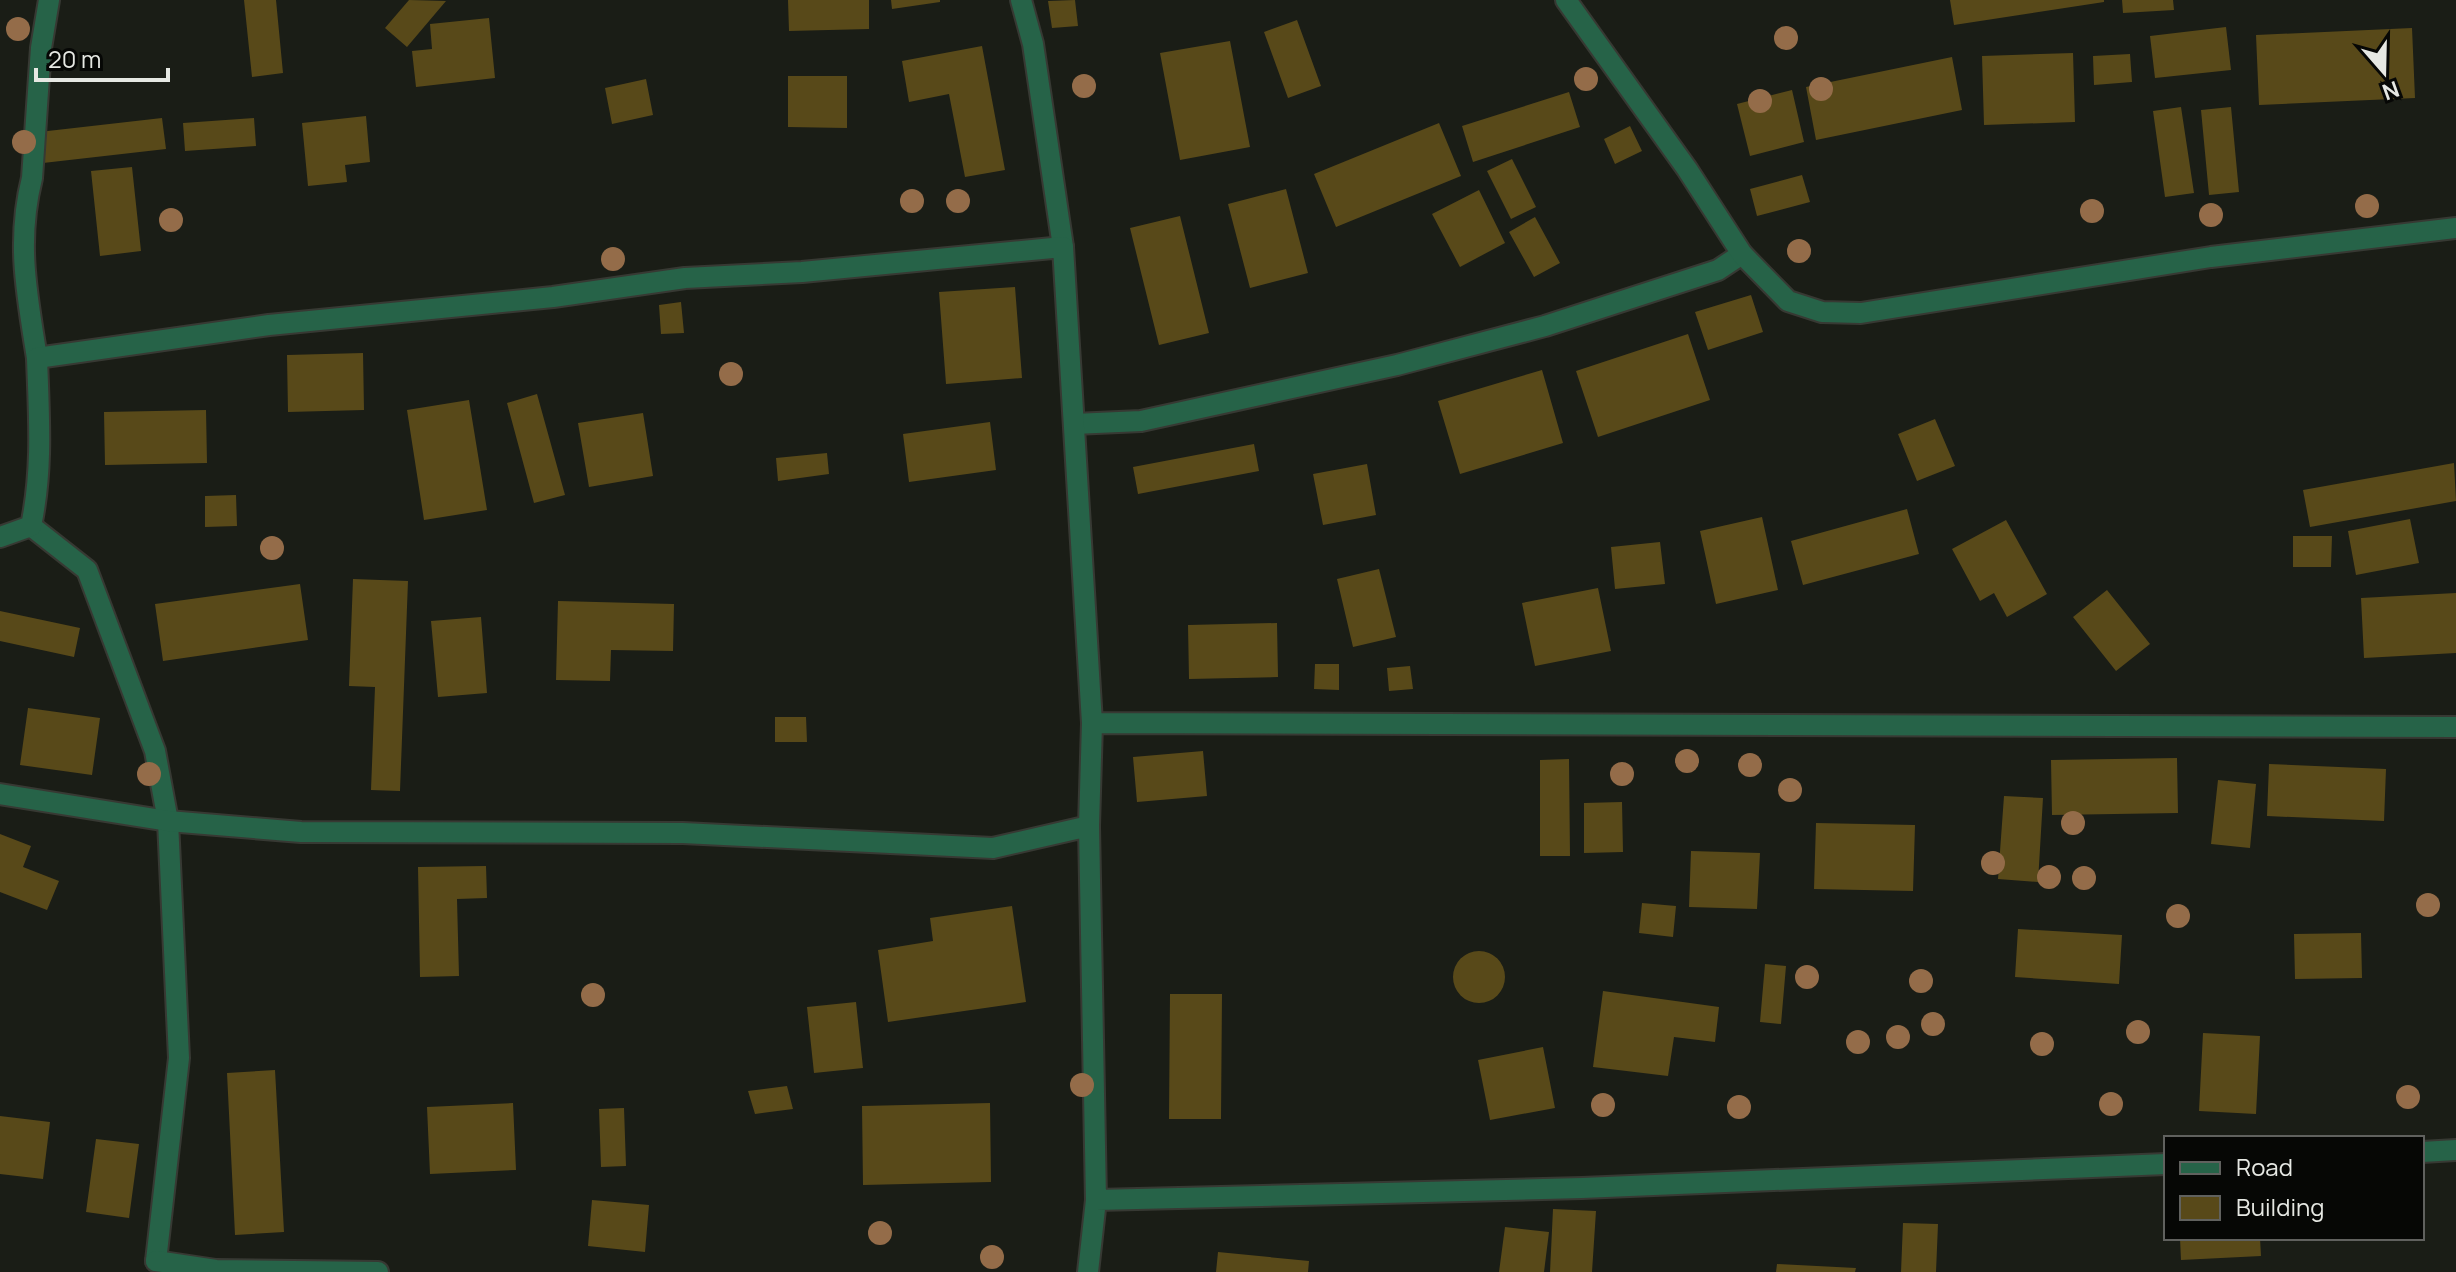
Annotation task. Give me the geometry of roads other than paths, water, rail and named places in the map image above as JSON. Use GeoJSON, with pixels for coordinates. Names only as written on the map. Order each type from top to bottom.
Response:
{"type":"FeatureCollection","features":[{"type":"Feature","properties":{"kind":"street"},"geometry":{"type":"LineString","coordinates":[[31,526],[39,473],[37,358],[22,261],[32,178],[41,48],[49,0]]}},
{"type":"Feature","properties":{"kind":"street"},"geometry":{"type":"LineString","coordinates":[[1021,0],[1033,44],[1063,247],[1092,723],[1089,826],[1096,1200],[1088,1272]]}},
{"type":"Feature","properties":{"kind":"street"},"geometry":{"type":"LineString","coordinates":[[1566,0],[1687,169],[1742,254],[1788,301],[1822,312],[1861,313],[2211,257],[2456,228]]}},
{"type":"Feature","properties":{"kind":"street"},"geometry":{"type":"LineString","coordinates":[[37,358],[269,325],[553,297],[685,278],[802,272],[1063,247]]}},
{"type":"Feature","properties":{"kind":"street"},"geometry":{"type":"LineString","coordinates":[[1074,424],[1141,421],[1397,365],[1545,326],[1718,270],[1742,254]]}},
{"type":"Feature","properties":{"kind":"street"},"geometry":{"type":"LineString","coordinates":[[0,537],[31,526]]}},
{"type":"Feature","properties":{"kind":"street"},"geometry":{"type":"LineString","coordinates":[[31,526],[87,570],[155,751],[168,821],[179,1058],[156,1261],[216,1270],[378,1272]]}},
{"type":"Feature","properties":{"kind":"street"},"geometry":{"type":"LineString","coordinates":[[1092,723],[2456,727]]}},
{"type":"Feature","properties":{"kind":"street"},"geometry":{"type":"LineString","coordinates":[[0,794],[168,821],[301,832],[683,833],[993,848],[1089,826]]}},
{"type":"Feature","properties":{"kind":"street"},"geometry":{"type":"LineString","coordinates":[[2424,1152],[2456,1150]]}},
{"type":"Feature","properties":{"kind":"street"},"geometry":{"type":"LineString","coordinates":[[1096,1200],[1582,1188],[2164,1164]]}}]}
